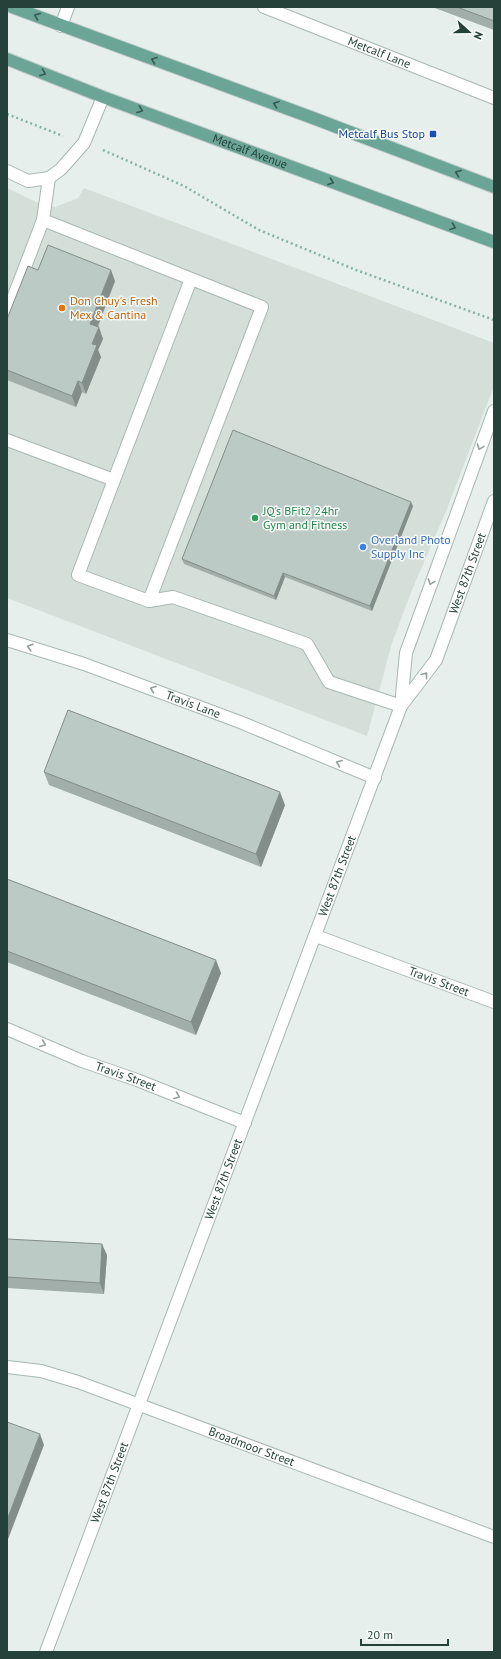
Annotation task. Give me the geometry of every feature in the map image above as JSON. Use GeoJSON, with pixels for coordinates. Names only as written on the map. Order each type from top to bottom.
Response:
{"type":"FeatureCollection","features":[{"type":"Feature","properties":{"kind":"main road"},"geometry":{"type":"LineString","coordinates":[[12,7],[313,118],[494,187]]}},
{"type":"Feature","properties":{"kind":"main road","name":"Metcalf Avenue"},"geometry":{"type":"LineString","coordinates":[[7,59],[494,242]]}},
{"type":"Feature","properties":{"kind":"street"},"geometry":{"type":"LineString","coordinates":[[61,26],[68,7]]}},
{"type":"Feature","properties":{"kind":"street","name":"Metcalf Lane"},"geometry":{"type":"LineString","coordinates":[[264,7],[494,98]]}},
{"type":"Feature","properties":{"kind":"street"},"geometry":{"type":"LineString","coordinates":[[7,171],[28,181],[49,178],[61,169],[84,144],[103,96]]}},
{"type":"Feature","properties":{"kind":"street"},"geometry":{"type":"LineString","coordinates":[[7,314],[43,220],[49,178]]}},
{"type":"Feature","properties":{"kind":"street"},"geometry":{"type":"LineString","coordinates":[[43,220],[262,307],[149,602]]}},
{"type":"Feature","properties":{"kind":"street"},"geometry":{"type":"LineString","coordinates":[[191,279],[78,575],[149,602],[173,597],[307,644],[329,682],[401,706]]}},
{"type":"Feature","properties":{"kind":"street","name":"West 87th Street"},"geometry":{"type":"LineString","coordinates":[[46,1652],[246,1123],[401,706],[406,653],[494,410]]}},
{"type":"Feature","properties":{"kind":"street"},"geometry":{"type":"LineString","coordinates":[[7,440],[114,480]]}},
{"type":"Feature","properties":{"kind":"street","name":"West 87th Street"},"geometry":{"type":"LineString","coordinates":[[401,706],[436,660],[494,501]]}},
{"type":"Feature","properties":{"kind":"street","name":"Travis Lane"},"geometry":{"type":"LineString","coordinates":[[7,640],[107,672],[240,722],[375,778]]}},
{"type":"Feature","properties":{"kind":"street","name":"Travis Street"},"geometry":{"type":"LineString","coordinates":[[316,936],[494,1002]]}},
{"type":"Feature","properties":{"kind":"street","name":"Travis Street"},"geometry":{"type":"LineString","coordinates":[[7,1029],[82,1061],[137,1080],[246,1123]]}},
{"type":"Feature","properties":{"kind":"street","name":"Broadmoor Street"},"geometry":{"type":"LineString","coordinates":[[7,1367],[41,1371],[78,1382],[494,1537]]}},
{"type":"Feature","properties":{"kind":"path"},"geometry":{"type":"LineString","coordinates":[[7,114],[58,134]]}},
{"type":"Feature","properties":{"kind":"path"},"geometry":{"type":"LineString","coordinates":[[102,150],[184,186],[259,230],[356,270],[494,320]]}},
{"type":"Feature","properties":{"kind":"shaded area"},"geometry":{"type":"Polygon","coordinates":[[[7,188],[36,202],[55,207],[78,198],[84,188],[494,343],[494,386],[447,509],[412,590],[392,643],[367,736],[7,598],[7,188]]]}},
{"type":"Feature","properties":{"kind":"building"},"geometry":{"type":"Polygon","coordinates":[[[457,7],[494,7],[494,21],[457,7]]]}},
{"type":"Feature","properties":{"kind":"building","name":"Don Chuy's Fresh Mex & Cantina"},"geometry":{"type":"Polygon","coordinates":[[[48,245],[111,270],[90,324],[99,327],[92,344],[97,345],[82,383],[78,381],[72,396],[7,370],[7,319],[28,266],[38,270],[48,245]]]}},
{"type":"Feature","properties":{"kind":"building"},"geometry":{"type":"Polygon","coordinates":[[[233,430],[411,502],[370,606],[283,573],[274,596],[182,559],[233,430]]]}},
{"type":"Feature","properties":{"kind":"building"},"geometry":{"type":"Polygon","coordinates":[[[68,710],[280,792],[256,854],[44,772],[68,710]]]}},
{"type":"Feature","properties":{"kind":"building"},"geometry":{"type":"Polygon","coordinates":[[[7,879],[216,960],[191,1022],[7,951],[7,879]]]}},
{"type":"Feature","properties":{"kind":"building"},"geometry":{"type":"Polygon","coordinates":[[[7,1239],[102,1244],[100,1283],[7,1277],[7,1239]]]}},
{"type":"Feature","properties":{"kind":"building"},"geometry":{"type":"Polygon","coordinates":[[[7,1422],[40,1434],[7,1520],[7,1422]]]}},
{"type":"Feature","properties":{"kind":"place","name":"Metcalf Bus Stop"},"geometry":{"type":"Point","coordinates":[433,134]}},
{"type":"Feature","properties":{"kind":"place","name":"Don Chuy's Fresh Mex & Cantina"},"geometry":{"type":"Point","coordinates":[62,308]}},
{"type":"Feature","properties":{"kind":"place","name":"JQ's BFit2 24hr Gym and Fitness"},"geometry":{"type":"Point","coordinates":[255,518]}},
{"type":"Feature","properties":{"kind":"place","name":"Overland Photo Supply Inc"},"geometry":{"type":"Point","coordinates":[363,547]}}]}
